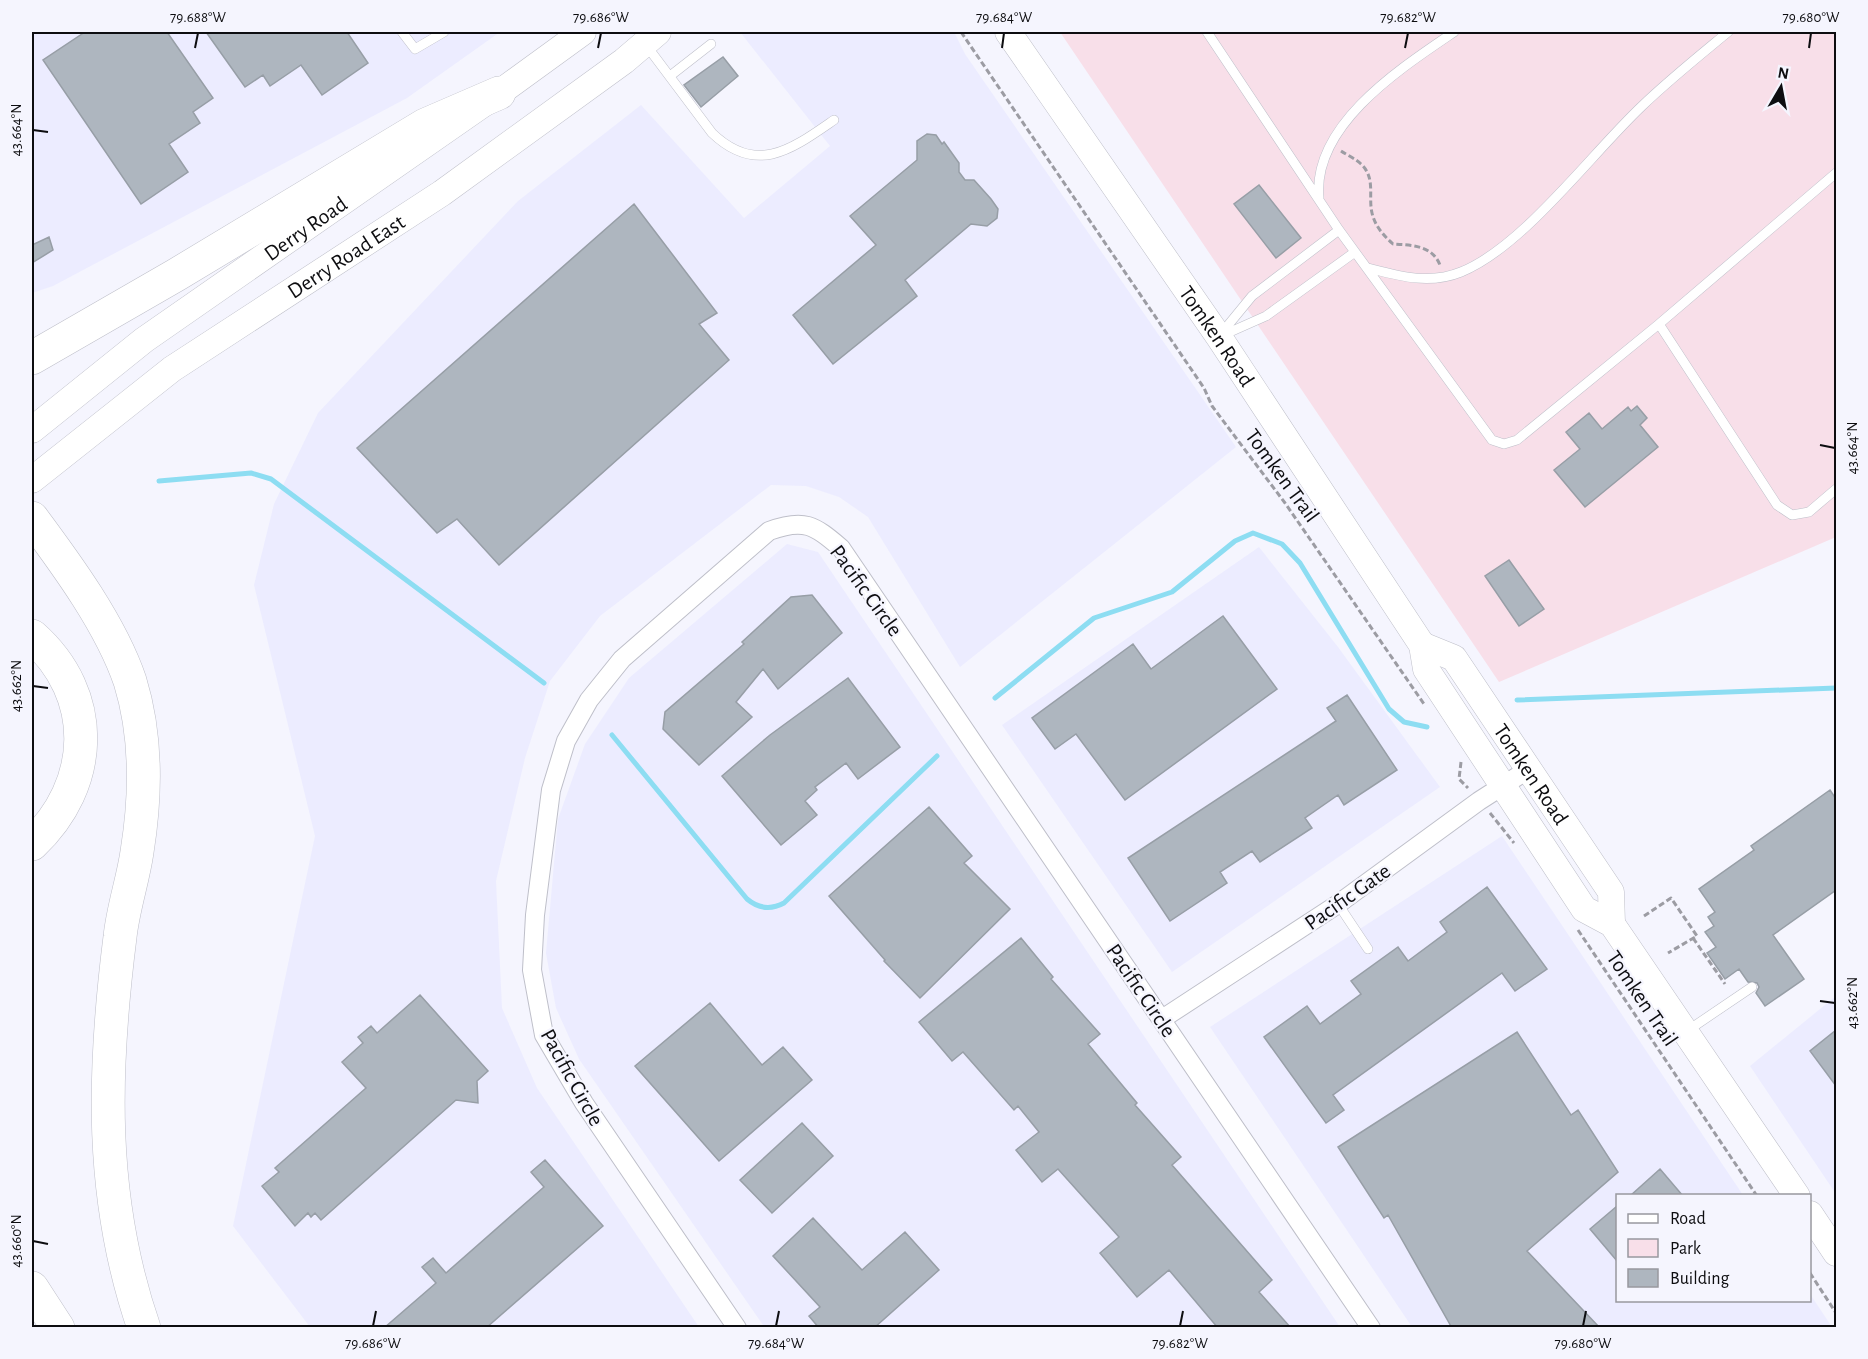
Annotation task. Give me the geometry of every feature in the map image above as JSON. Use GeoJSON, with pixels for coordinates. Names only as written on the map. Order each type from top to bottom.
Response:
{"type":"FeatureCollection","features":[{"type":"Feature","properties":{"kind":"highway"},"geometry":{"type":"LineString","coordinates":[[32,358],[176,275],[425,125],[499,93]]}},
{"type":"Feature","properties":{"kind":"highway"},"geometry":{"type":"LineString","coordinates":[[32,518],[102,621],[129,681],[142,739],[144,786],[137,852],[120,934],[107,1052],[107,1130],[115,1221],[144,1328]]}},
{"type":"Feature","properties":{"kind":"highway"},"geometry":{"type":"LineString","coordinates":[[32,636],[55,661],[68,682],[80,716],[82,730],[78,771],[70,792],[59,814],[32,844]]}},
{"type":"Feature","properties":{"kind":"highway"},"geometry":{"type":"LineString","coordinates":[[32,1288],[58,1328]]}},
{"type":"Feature","properties":{"kind":"main road","name":"Derry Road"},"geometry":{"type":"LineString","coordinates":[[32,430],[144,340],[583,32]]}},
{"type":"Feature","properties":{"kind":"main road","name":"Tomken Road"},"geometry":{"type":"LineString","coordinates":[[1008,32],[1219,336],[1422,645],[1426,669],[1584,909],[1612,924],[1796,1194]]}},
{"type":"Feature","properties":{"kind":"main road","name":"Derry Road East"},"geometry":{"type":"LineString","coordinates":[[32,480],[172,369],[442,193],[652,37]]}},
{"type":"Feature","properties":{"kind":"main road","name":"Tomken Road"},"geometry":{"type":"LineString","coordinates":[[1422,645],[1454,658],[1611,892],[1612,924]]}},
{"type":"Feature","properties":{"kind":"main road"},"geometry":{"type":"LineString","coordinates":[[1811,1217],[1836,1253]]}},
{"type":"Feature","properties":{"kind":"street","name":"Pacific Circle"},"geometry":{"type":"LineString","coordinates":[[737,1328],[584,1103],[544,1035],[532,970],[535,915],[551,790],[566,741],[589,700],[622,658],[769,531],[791,523],[818,528],[841,548],[1371,1328]]}},
{"type":"Feature","properties":{"kind":"street","name":"Pacific Gate"},"geometry":{"type":"LineString","coordinates":[[1162,1018],[1338,904],[1528,769]]}},
{"type":"Feature","properties":{"kind":"lane"},"geometry":{"type":"LineString","coordinates":[[402,32],[416,49],[444,32]]}},
{"type":"Feature","properties":{"kind":"lane"},"geometry":{"type":"LineString","coordinates":[[1207,32],[1339,230],[1492,440],[1504,444],[1516,440],[1659,324],[1836,173]]}},
{"type":"Feature","properties":{"kind":"lane"},"geometry":{"type":"LineString","coordinates":[[1319,201],[1319,170],[1348,120],[1370,95],[1404,66],[1455,32]]}},
{"type":"Feature","properties":{"kind":"lane"},"geometry":{"type":"LineString","coordinates":[[1368,268],[1412,279],[1445,277],[1489,258],[1524,228],[1642,106],[1728,32]]}},
{"type":"Feature","properties":{"kind":"lane"},"geometry":{"type":"LineString","coordinates":[[652,37],[670,76],[712,133],[723,143],[743,153],[766,157],[785,152],[834,120]]}},
{"type":"Feature","properties":{"kind":"lane"},"geometry":{"type":"LineString","coordinates":[[670,76],[711,44]]}},
{"type":"Feature","properties":{"kind":"lane"},"geometry":{"type":"LineString","coordinates":[[1219,336],[1252,296],[1339,230]]}},
{"type":"Feature","properties":{"kind":"lane"},"geometry":{"type":"LineString","coordinates":[[1219,336],[1266,316],[1355,252]]}},
{"type":"Feature","properties":{"kind":"lane"},"geometry":{"type":"LineString","coordinates":[[1659,324],[1777,505],[1792,515],[1809,512],[1836,489]]}},
{"type":"Feature","properties":{"kind":"lane"},"geometry":{"type":"LineString","coordinates":[[1338,904],[1368,949]]}},
{"type":"Feature","properties":{"kind":"lane"},"geometry":{"type":"LineString","coordinates":[[1685,1032],[1752,987]]}},
{"type":"Feature","properties":{"kind":"path","name":"Tomken Trail"},"geometry":{"type":"LineString","coordinates":[[961,32],[1204,388],[1212,405],[1285,503],[1418,700]]}},
{"type":"Feature","properties":{"kind":"path"},"geometry":{"type":"LineString","coordinates":[[1331,146],[1361,164],[1370,178],[1373,196],[1371,212],[1379,230],[1393,244],[1421,246],[1438,259],[1445,277]]}},
{"type":"Feature","properties":{"kind":"path"},"geometry":{"type":"LineString","coordinates":[[1498,823],[1519,850]]}},
{"type":"Feature","properties":{"kind":"path"},"geometry":{"type":"LineString","coordinates":[[1644,916],[1671,898],[1697,936],[1668,953]]}},
{"type":"Feature","properties":{"kind":"path","name":"Tomken Trail"},"geometry":{"type":"LineString","coordinates":[[1574,925],[1756,1194]]}},
{"type":"Feature","properties":{"kind":"path"},"geometry":{"type":"LineString","coordinates":[[1693,938],[1725,984]]}},
{"type":"Feature","properties":{"kind":"path"},"geometry":{"type":"LineString","coordinates":[[1811,1277],[1836,1313]]}},
{"type":"Feature","properties":{"kind":"shaded area"},"geometry":{"type":"Polygon","coordinates":[[[32,32],[500,32],[407,98],[53,286],[32,293],[32,32]]]}},
{"type":"Feature","properties":{"kind":"shaded area"},"geometry":{"type":"Polygon","coordinates":[[[740,32],[954,32],[965,54],[1236,447],[960,667],[868,517],[839,497],[806,486],[771,485],[600,616],[550,681],[525,758],[496,881],[502,1008],[537,1088],[699,1327],[310,1327],[233,1226],[315,836],[254,585],[274,504],[318,413],[518,201],[641,105],[744,218],[830,146],[740,32]]]}},
{"type":"Feature","properties":{"kind":"shaded area"},"geometry":{"type":"Polygon","coordinates":[[[787,544],[818,552],[1340,1327],[765,1328],[579,1059],[556,1008],[546,953],[558,819],[585,744],[629,678],[787,544]]]}},
{"type":"Feature","properties":{"kind":"shaded area"},"geometry":{"type":"Polygon","coordinates":[[[1259,547],[1338,647],[1440,787],[1172,972],[1002,725],[1259,547]]]}},
{"type":"Feature","properties":{"kind":"shaded area"},"geometry":{"type":"Polygon","coordinates":[[[1502,836],[1742,1194],[1616,1194],[1616,1302],[1811,1302],[1811,1296],[1832,1327],[1412,1327],[1210,1027],[1502,836]]]}},
{"type":"Feature","properties":{"kind":"shaded area"},"geometry":{"type":"Polygon","coordinates":[[[1836,996],[1836,1194],[1750,1066],[1836,996]]]}},
{"type":"Feature","properties":{"kind":"green space"},"geometry":{"type":"Polygon","coordinates":[[[1060,32],[1836,32],[1836,537],[1499,682],[1060,32]]]}},
{"type":"Feature","properties":{"kind":"building"},"geometry":{"type":"Polygon","coordinates":[[[85,32],[167,32],[213,98],[193,112],[200,123],[169,144],[188,172],[141,204],[43,60],[85,32]]]}},
{"type":"Feature","properties":{"kind":"building"},"geometry":{"type":"Polygon","coordinates":[[[206,32],[347,32],[368,63],[322,95],[301,65],[270,86],[263,75],[245,87],[206,32]]]}},
{"type":"Feature","properties":{"kind":"building"},"geometry":{"type":"Polygon","coordinates":[[[723,57],[738,76],[701,107],[684,85],[723,57]]]}},
{"type":"Feature","properties":{"kind":"building"},"geometry":{"type":"Polygon","coordinates":[[[927,134],[936,135],[942,144],[944,142],[959,163],[959,172],[965,180],[974,180],[998,209],[997,218],[987,226],[971,224],[905,280],[917,296],[833,364],[793,315],[876,245],[850,216],[917,160],[917,141],[927,134]]]}},
{"type":"Feature","properties":{"kind":"building"},"geometry":{"type":"Polygon","coordinates":[[[1259,185],[1301,238],[1276,258],[1234,204],[1259,185]]]}},
{"type":"Feature","properties":{"kind":"building"},"geometry":{"type":"Polygon","coordinates":[[[634,204],[717,313],[699,324],[729,360],[499,565],[457,519],[437,533],[357,448],[634,204]]]}},
{"type":"Feature","properties":{"kind":"building"},"geometry":{"type":"Polygon","coordinates":[[[49,237],[53,250],[32,263],[32,245],[49,237]]]}},
{"type":"Feature","properties":{"kind":"building"},"geometry":{"type":"Polygon","coordinates":[[[1637,406],[1647,418],[1640,425],[1658,447],[1585,507],[1554,470],[1580,449],[1566,432],[1589,413],[1602,429],[1628,407],[1631,411],[1637,406]]]}},
{"type":"Feature","properties":{"kind":"building"},"geometry":{"type":"Polygon","coordinates":[[[1509,560],[1544,609],[1519,626],[1485,576],[1509,560]]]}},
{"type":"Feature","properties":{"kind":"building"},"geometry":{"type":"Polygon","coordinates":[[[812,595],[842,633],[778,689],[763,669],[736,702],[752,717],[699,765],[663,729],[665,712],[744,644],[742,642],[791,597],[812,595]]]}},
{"type":"Feature","properties":{"kind":"building"},"geometry":{"type":"Polygon","coordinates":[[[1223,616],[1277,689],[1125,800],[1076,734],[1055,749],[1032,718],[1133,644],[1151,669],[1223,616]]]}},
{"type":"Feature","properties":{"kind":"building"},"geometry":{"type":"Polygon","coordinates":[[[848,678],[900,747],[858,779],[846,763],[815,787],[817,790],[805,801],[817,815],[781,845],[722,776],[770,735],[848,678]]]}},
{"type":"Feature","properties":{"kind":"building"},"geometry":{"type":"Polygon","coordinates":[[[1347,695],[1397,770],[1344,805],[1338,795],[1305,818],[1312,828],[1260,862],[1252,851],[1220,872],[1227,883],[1170,921],[1128,858],[1336,721],[1327,708],[1347,695]]]}},
{"type":"Feature","properties":{"kind":"building"},"geometry":{"type":"Polygon","coordinates":[[[1830,790],[1836,799],[1836,890],[1773,935],[1804,979],[1765,1006],[1756,993],[1759,987],[1757,983],[1748,982],[1739,969],[1725,979],[1707,953],[1716,947],[1705,932],[1714,926],[1708,917],[1715,912],[1699,889],[1754,850],[1751,846],[1830,790]]]}},
{"type":"Feature","properties":{"kind":"building"},"geometry":{"type":"Polygon","coordinates":[[[929,807],[972,856],[964,863],[1010,909],[920,998],[884,961],[829,896],[929,807]]]}},
{"type":"Feature","properties":{"kind":"building"},"geometry":{"type":"Polygon","coordinates":[[[1487,887],[1547,969],[1515,991],[1502,973],[1333,1095],[1344,1110],[1326,1123],[1264,1037],[1307,1006],[1320,1024],[1361,994],[1351,981],[1398,947],[1408,961],[1447,932],[1440,922],[1487,887]]]}},
{"type":"Feature","properties":{"kind":"building"},"geometry":{"type":"Polygon","coordinates":[[[1021,938],[1053,977],[1051,979],[1100,1034],[1088,1044],[1137,1103],[1135,1105],[1181,1157],[1172,1165],[1272,1280],[1259,1292],[1291,1328],[1218,1328],[1169,1270],[1137,1297],[1100,1253],[1119,1237],[1058,1169],[1042,1182],[1016,1150],[1039,1132],[1018,1106],[1014,1110],[963,1052],[952,1061],[919,1022],[1021,938]]]}},
{"type":"Feature","properties":{"kind":"building"},"geometry":{"type":"Polygon","coordinates":[[[420,995],[488,1071],[477,1081],[478,1103],[456,1100],[321,1220],[315,1213],[311,1217],[308,1213],[295,1226],[262,1186],[279,1172],[275,1168],[366,1088],[342,1062],[363,1043],[358,1037],[371,1026],[377,1033],[420,995]]]}},
{"type":"Feature","properties":{"kind":"building"},"geometry":{"type":"Polygon","coordinates":[[[710,1003],[762,1065],[783,1047],[812,1080],[719,1161],[635,1066],[710,1003]]]}},
{"type":"Feature","properties":{"kind":"building"},"geometry":{"type":"Polygon","coordinates":[[[1836,1030],[1836,1086],[1810,1051],[1836,1030]]]}},
{"type":"Feature","properties":{"kind":"building"},"geometry":{"type":"Polygon","coordinates":[[[1517,1032],[1571,1115],[1578,1110],[1618,1172],[1527,1251],[1600,1328],[1452,1328],[1388,1215],[1384,1218],[1338,1147],[1517,1032]]]}},
{"type":"Feature","properties":{"kind":"building"},"geometry":{"type":"Polygon","coordinates":[[[802,1123],[833,1156],[772,1213],[740,1180],[802,1123]]]}},
{"type":"Feature","properties":{"kind":"building"},"geometry":{"type":"Polygon","coordinates":[[[545,1160],[603,1226],[486,1328],[384,1328],[436,1283],[422,1267],[433,1258],[446,1273],[544,1187],[531,1172],[545,1160]]]}},
{"type":"Feature","properties":{"kind":"building"},"geometry":{"type":"Polygon","coordinates":[[[1660,1169],[1681,1194],[1632,1194],[1660,1169]]]}},
{"type":"Feature","properties":{"kind":"building"},"geometry":{"type":"Polygon","coordinates":[[[1616,1207],[1616,1260],[1590,1229],[1616,1207]]]}},
{"type":"Feature","properties":{"kind":"building"},"geometry":{"type":"Polygon","coordinates":[[[813,1218],[862,1270],[905,1232],[939,1270],[874,1328],[819,1328],[809,1316],[820,1307],[773,1256],[813,1218]]]}},
{"type":"Feature","properties":{"kind":"waterway"},"geometry":{"type":"LineString","coordinates":[[159,481],[251,473],[271,479],[544,683]]}},
{"type":"Feature","properties":{"kind":"waterway"},"geometry":{"type":"LineString","coordinates":[[995,698],[1094,618],[1172,592],[1235,541],[1253,533],[1282,544],[1300,563],[1389,709],[1404,722],[1427,727]]}},
{"type":"Feature","properties":{"kind":"waterway"},"geometry":{"type":"LineString","coordinates":[[1517,700],[1836,688]]}},
{"type":"Feature","properties":{"kind":"waterway"},"geometry":{"type":"LineString","coordinates":[[612,735],[747,899],[756,905],[765,907],[774,907],[784,903],[937,756]]}}]}
